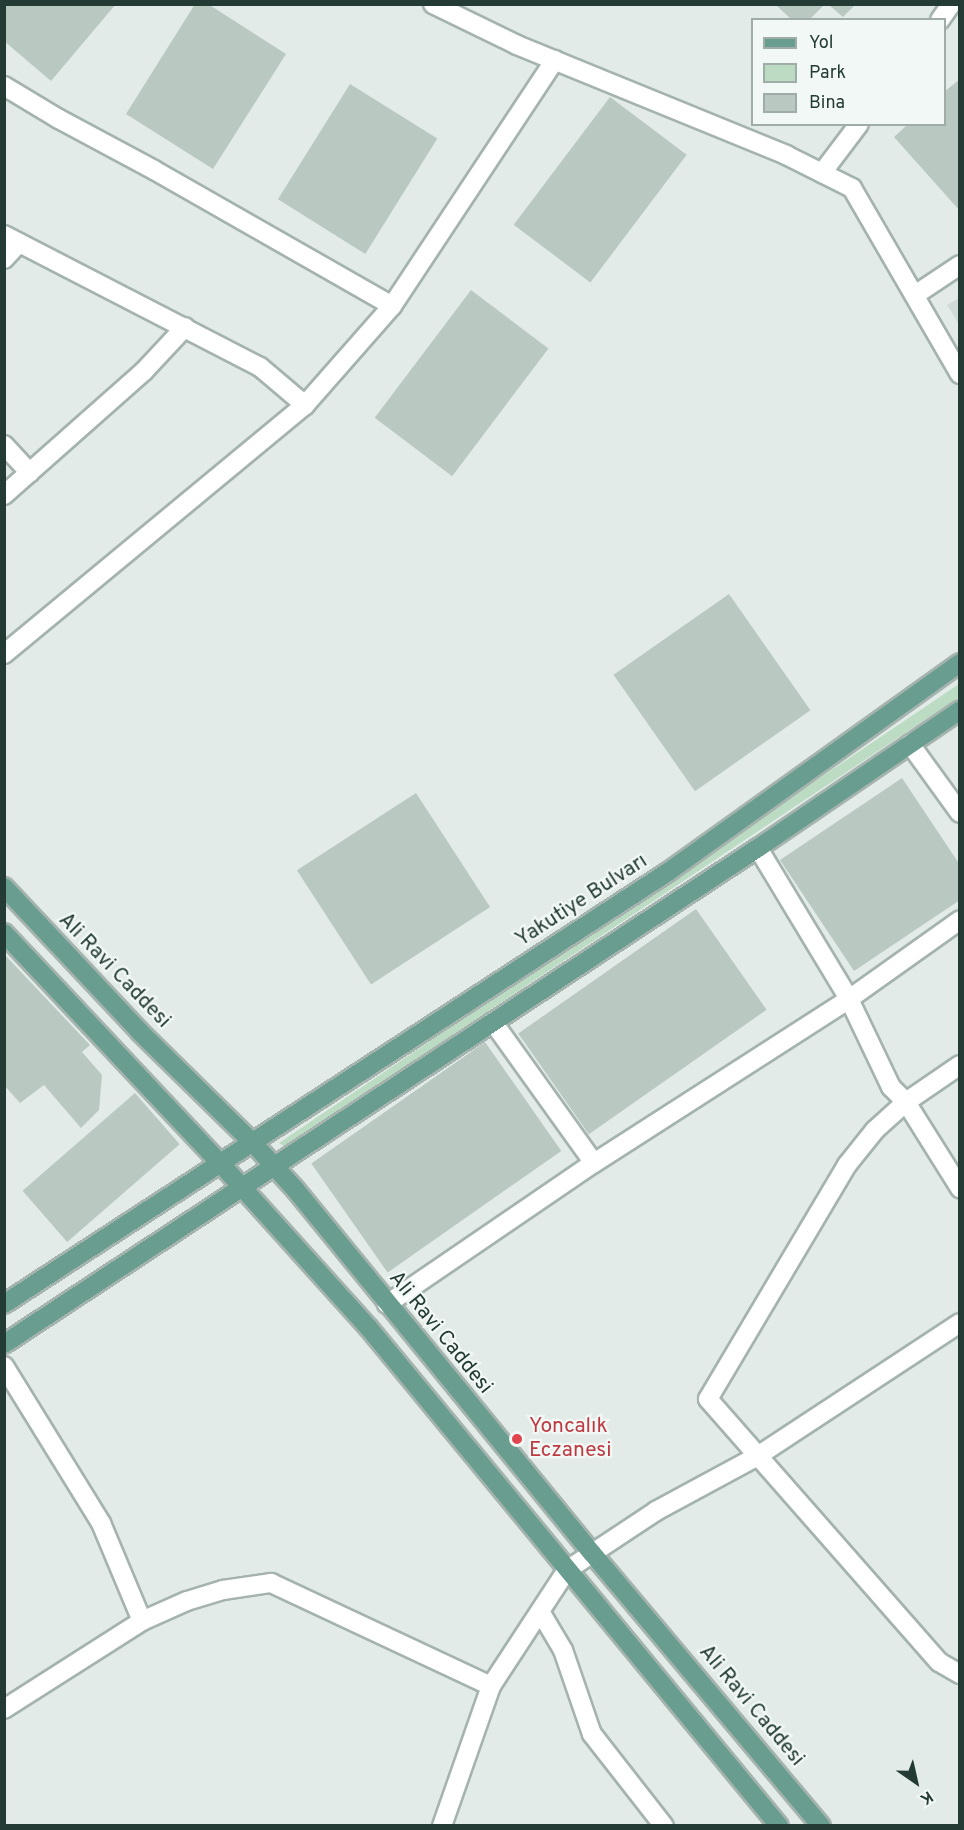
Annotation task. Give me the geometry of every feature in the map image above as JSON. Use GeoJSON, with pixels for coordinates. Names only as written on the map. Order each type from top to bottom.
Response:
{"type":"FeatureCollection","features":[{"type":"Feature","properties":{"kind":"main road","name":"Yakutiye Bulvarı"},"geometry":{"type":"LineString","coordinates":[[4,1304],[222,1165],[668,872],[960,663]]}},
{"type":"Feature","properties":{"kind":"main road"},"geometry":{"type":"LineString","coordinates":[[4,1344],[758,848],[960,710]]}},
{"type":"Feature","properties":{"kind":"main road","name":"Ali Ravi Caddesi"},"geometry":{"type":"LineString","coordinates":[[4,887],[139,1031],[274,1165],[592,1553],[821,1826]]}},
{"type":"Feature","properties":{"kind":"main road"},"geometry":{"type":"LineString","coordinates":[[4,933],[222,1165],[368,1327],[779,1826]]}},
{"type":"Feature","properties":{"kind":"street"},"geometry":{"type":"LineString","coordinates":[[433,4],[555,60],[786,155],[852,188],[960,374]]}},
{"type":"Feature","properties":{"kind":"street"},"geometry":{"type":"LineString","coordinates":[[941,18],[951,4]]}},
{"type":"Feature","properties":{"kind":"street"},"geometry":{"type":"LineString","coordinates":[[4,654],[305,405],[392,306],[555,60]]}},
{"type":"Feature","properties":{"kind":"street"},"geometry":{"type":"LineString","coordinates":[[4,86],[392,306]]}},
{"type":"Feature","properties":{"kind":"street"},"geometry":{"type":"LineString","coordinates":[[822,173],[857,126]]}},
{"type":"Feature","properties":{"kind":"street"},"geometry":{"type":"LineString","coordinates":[[4,259],[12,239],[260,367],[305,405]]}},
{"type":"Feature","properties":{"kind":"street"},"geometry":{"type":"LineString","coordinates":[[915,295],[960,265]]}},
{"type":"Feature","properties":{"kind":"street"},"geometry":{"type":"LineString","coordinates":[[4,495],[144,371],[185,327]]}},
{"type":"Feature","properties":{"kind":"street"},"geometry":{"type":"LineString","coordinates":[[4,445],[30,472]]}},
{"type":"Feature","properties":{"kind":"street"},"geometry":{"type":"LineString","coordinates":[[910,744],[960,813]]}},
{"type":"Feature","properties":{"kind":"street"},"geometry":{"type":"LineString","coordinates":[[758,848],[849,999],[891,1087],[906,1101],[960,1188]]}},
{"type":"Feature","properties":{"kind":"street"},"geometry":{"type":"LineString","coordinates":[[387,1304],[594,1163],[849,999],[960,920]]}},
{"type":"Feature","properties":{"kind":"street"},"geometry":{"type":"LineString","coordinates":[[493,1022],[594,1163]]}},
{"type":"Feature","properties":{"kind":"street"},"geometry":{"type":"LineString","coordinates":[[960,1065],[906,1101],[875,1130],[848,1165],[708,1399],[756,1457],[939,1662],[960,1674]]}},
{"type":"Feature","properties":{"kind":"street"},"geometry":{"type":"LineString","coordinates":[[448,1822],[491,1686],[541,1613],[567,1570],[656,1511],[756,1457],[957,1329]]}},
{"type":"Feature","properties":{"kind":"street"},"geometry":{"type":"LineString","coordinates":[[4,1366],[100,1523],[142,1621]]}},
{"type":"Feature","properties":{"kind":"street"},"geometry":{"type":"LineString","coordinates":[[4,1709],[142,1621],[188,1601],[223,1590],[271,1583],[491,1686]]}},
{"type":"Feature","properties":{"kind":"street"},"geometry":{"type":"LineString","coordinates":[[541,1613],[563,1650],[592,1734],[664,1826]]}},
{"type":"Feature","properties":{"kind":"shaded area"},"geometry":{"type":"Polygon","coordinates":[[[959,298],[959,324],[947,305],[959,298]]]}},
{"type":"Feature","properties":{"kind":"green space"},"geometry":{"type":"Polygon","coordinates":[[[959,684],[959,697],[285,1147],[279,1143],[959,684]]]}},
{"type":"Feature","properties":{"kind":"building"},"geometry":{"type":"Polygon","coordinates":[[[4,4],[116,4],[51,81],[4,41],[4,4]]]}},
{"type":"Feature","properties":{"kind":"building"},"geometry":{"type":"Polygon","coordinates":[[[195,4],[208,4],[286,54],[213,169],[126,114],[195,4]]]}},
{"type":"Feature","properties":{"kind":"building"},"geometry":{"type":"Polygon","coordinates":[[[776,5],[824,5],[811,18],[790,18],[776,5]]]}},
{"type":"Feature","properties":{"kind":"building"},"geometry":{"type":"Polygon","coordinates":[[[829,5],[855,5],[843,17],[829,5]]]}},
{"type":"Feature","properties":{"kind":"building"},"geometry":{"type":"Polygon","coordinates":[[[960,79],[960,211],[894,137],[906,126],[946,126],[946,90],[960,79]]]}},
{"type":"Feature","properties":{"kind":"building"},"geometry":{"type":"Polygon","coordinates":[[[350,84],[437,139],[365,254],[278,199],[350,84]]]}},
{"type":"Feature","properties":{"kind":"building"},"geometry":{"type":"Polygon","coordinates":[[[610,97],[687,155],[590,283],[514,225],[610,97]]]}},
{"type":"Feature","properties":{"kind":"building"},"geometry":{"type":"Polygon","coordinates":[[[471,290],[548,348],[452,476],[375,418],[471,290]]]}},
{"type":"Feature","properties":{"kind":"building"},"geometry":{"type":"Polygon","coordinates":[[[729,594],[810,710],[695,791],[613,675],[729,594]]]}},
{"type":"Feature","properties":{"kind":"building"},"geometry":{"type":"Polygon","coordinates":[[[902,778],[960,865],[960,900],[854,971],[780,860],[902,778]]]}},
{"type":"Feature","properties":{"kind":"building"},"geometry":{"type":"Polygon","coordinates":[[[416,793],[490,907],[371,984],[297,870],[416,793]]]}},
{"type":"Feature","properties":{"kind":"building"},"geometry":{"type":"Polygon","coordinates":[[[696,909],[767,1010],[589,1134],[518,1033],[696,909]]]}},
{"type":"Feature","properties":{"kind":"building"},"geometry":{"type":"Polygon","coordinates":[[[4,954],[90,1045],[82,1052],[102,1075],[99,1110],[81,1128],[44,1085],[20,1103],[4,1085],[4,954]]]}},
{"type":"Feature","properties":{"kind":"building"},"geometry":{"type":"Polygon","coordinates":[[[485,1042],[561,1151],[388,1273],[311,1164],[485,1042]]]}},
{"type":"Feature","properties":{"kind":"building"},"geometry":{"type":"Polygon","coordinates":[[[135,1093],[180,1144],[67,1242],[23,1191],[135,1093]]]}},
{"type":"Feature","properties":{"kind":"place","name":"Yoncalık Eczanesi"},"geometry":{"type":"Point","coordinates":[517,1439]}}]}
